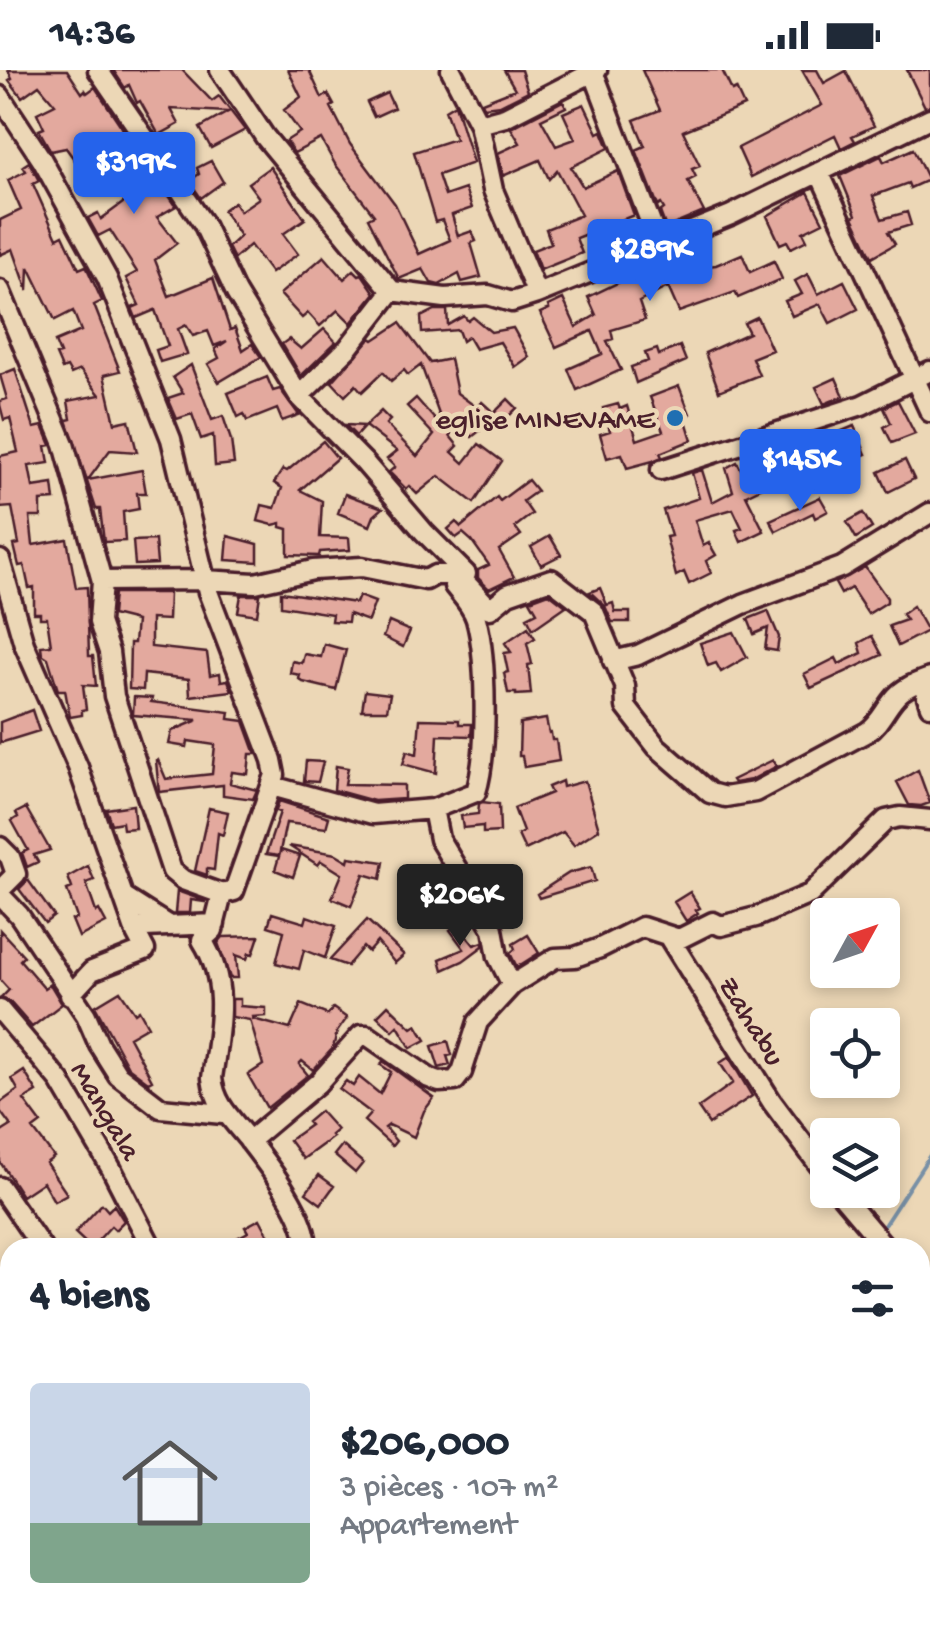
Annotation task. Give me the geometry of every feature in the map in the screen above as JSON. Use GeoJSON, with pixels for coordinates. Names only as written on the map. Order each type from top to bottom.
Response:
{"type":"FeatureCollection","features":[{"type":"Feature","properties":{"kind":"street"},"geometry":{"type":"LineString","coordinates":[[98,70],[203,223],[236,293],[299,396],[466,574],[436,575],[426,580],[362,567],[313,570],[255,583],[102,581]]}},
{"type":"Feature","properties":{"kind":"street"},"geometry":{"type":"LineString","coordinates":[[220,70],[265,137],[392,291],[445,298],[488,294],[512,302],[537,294],[731,215],[930,118]]}},
{"type":"Feature","properties":{"kind":"street"},"geometry":{"type":"LineString","coordinates":[[451,70],[479,124],[493,190],[537,294]]}},
{"type":"Feature","properties":{"kind":"street"},"geometry":{"type":"LineString","coordinates":[[479,124],[505,116],[595,71],[658,242]]}},
{"type":"Feature","properties":{"kind":"street"},"geometry":{"type":"LineString","coordinates":[[0,96],[61,192],[107,278],[171,439],[204,580],[268,743],[275,774],[234,891],[222,894],[183,880],[172,871],[114,696],[107,646],[99,622],[102,581],[58,426],[0,290]]}},
{"type":"Feature","properties":{"kind":"street"},"geometry":{"type":"LineString","coordinates":[[819,172],[922,375],[930,412]]}},
{"type":"Feature","properties":{"kind":"street"},"geometry":{"type":"LineString","coordinates":[[299,396],[348,348],[392,291]]}},
{"type":"Feature","properties":{"kind":"street"},"geometry":{"type":"LineString","coordinates":[[661,470],[862,405],[922,375]]}},
{"type":"Feature","properties":{"kind":"street"},"geometry":{"type":"LineString","coordinates":[[614,661],[638,655],[742,604],[836,570],[930,513]]}},
{"type":"Feature","properties":{"kind":"street"},"geometry":{"type":"LineString","coordinates":[[0,560],[24,644],[78,766],[145,950],[92,972],[70,994]]}},
{"type":"Feature","properties":{"kind":"street"},"geometry":{"type":"LineString","coordinates":[[272,786],[372,814],[433,810],[478,788],[484,725],[482,656],[474,613],[454,586],[463,580],[490,609],[508,594],[552,579],[594,612],[625,686],[626,708],[658,748],[696,784],[717,796],[755,792],[867,732],[878,725],[896,695],[926,680],[930,706]]}},
{"type":"Feature","properties":{"kind":"street"},"geometry":{"type":"LineString","coordinates":[[433,810],[439,839],[493,929],[498,958],[512,985]]}},
{"type":"Feature","properties":{"kind":"street"},"geometry":{"type":"LineString","coordinates":[[249,1141],[318,1083],[361,1035],[429,1078],[455,1081],[462,1072],[478,1022],[512,985],[555,958],[575,957],[642,927],[680,940],[713,922],[721,926],[745,921],[800,901],[878,824],[893,817],[930,820]]}},
{"type":"Feature","properties":{"kind":"street"},"geometry":{"type":"LineString","coordinates":[[0,847],[10,857],[16,874],[0,893],[86,1016],[98,1045],[118,1075],[160,1108],[223,1114]]}},
{"type":"Feature","properties":{"kind":"street"},"geometry":{"type":"LineString","coordinates":[[222,894],[214,930],[202,940],[212,956],[222,994],[212,1078],[223,1114],[249,1141],[300,1214],[307,1238]]}},
{"type":"Feature","properties":{"kind":"street"},"geometry":{"type":"LineString","coordinates":[[125,898],[166,924]]}},
{"type":"Feature","properties":{"kind":"street"},"geometry":{"type":"LineString","coordinates":[[136,933],[145,927],[166,924],[215,924]]}},
{"type":"Feature","properties":{"kind":"street","name":"Zahabu"},"geometry":{"type":"LineString","coordinates":[[670,939],[772,1102],[810,1154]]}},
{"type":"Feature","properties":{"kind":"street","name":"Mangala"},"geometry":{"type":"LineString","coordinates":[[0,1010],[60,1081],[147,1238]]}},
{"type":"Feature","properties":{"kind":"street"},"geometry":{"type":"LineString","coordinates":[[0,1188],[35,1238]]}},
{"type":"Feature","properties":{"kind":"street"},"geometry":{"type":"LineString","coordinates":[[852,1208],[878,1238]]}},
{"type":"Feature","properties":{"kind":"building"},"geometry":{"type":"Polygon","coordinates":[[[8,70],[67,70],[82,93],[95,87],[123,129],[118,135],[133,158],[140,153],[176,206],[157,217],[177,243],[155,260],[169,296],[213,278],[230,330],[235,328],[243,350],[252,344],[261,357],[219,382],[208,364],[219,358],[215,349],[227,341],[214,346],[208,331],[193,336],[186,325],[178,329],[187,354],[160,362],[156,350],[168,346],[155,310],[136,318],[132,308],[139,305],[126,278],[137,272],[110,230],[98,236],[88,218],[98,213],[101,219],[127,200],[114,178],[101,188],[92,177],[100,172],[88,154],[76,162],[66,148],[51,151],[39,130],[44,128],[37,113],[55,104],[39,85],[22,97],[9,80],[12,78],[8,70]]]}},
{"type":"Feature","properties":{"kind":"building"},"geometry":{"type":"Polygon","coordinates":[[[113,70],[182,70],[212,101],[219,96],[245,130],[211,148],[200,128],[228,112],[171,109],[179,124],[159,135],[129,85],[125,88],[113,70]]]}},
{"type":"Feature","properties":{"kind":"building"},"geometry":{"type":"Polygon","coordinates":[[[288,70],[309,70],[322,98],[328,94],[350,144],[395,204],[419,254],[450,240],[442,220],[435,222],[414,152],[455,139],[445,110],[455,104],[473,163],[438,175],[445,196],[465,189],[472,208],[452,215],[458,236],[472,231],[476,241],[471,243],[481,277],[462,282],[459,274],[439,285],[431,283],[423,269],[399,279],[368,218],[374,215],[321,139],[294,153],[286,141],[300,132],[284,110],[301,97],[288,70]]]}},
{"type":"Feature","properties":{"kind":"building"},"geometry":{"type":"Polygon","coordinates":[[[504,70],[521,70],[528,91],[500,105],[484,107],[482,102],[515,89],[504,70]]]}},
{"type":"Feature","properties":{"kind":"building"},"geometry":{"type":"Polygon","coordinates":[[[642,70],[722,70],[744,106],[683,131],[700,166],[692,169],[696,177],[688,181],[704,212],[666,228],[660,212],[664,209],[661,204],[658,206],[636,150],[645,146],[634,120],[660,110],[642,70]]]}},
{"type":"Feature","properties":{"kind":"building"},"geometry":{"type":"Polygon","coordinates":[[[802,70],[817,70],[824,83],[846,71],[874,126],[852,136],[855,141],[841,148],[835,135],[751,177],[738,148],[822,105],[802,70]]]}},
{"type":"Feature","properties":{"kind":"building"},"geometry":{"type":"Polygon","coordinates":[[[907,70],[930,70],[930,106],[925,107],[907,70]]]}},
{"type":"Feature","properties":{"kind":"building"},"geometry":{"type":"Polygon","coordinates":[[[387,93],[394,108],[374,117],[367,102],[387,93]]]}},
{"type":"Feature","properties":{"kind":"building"},"geometry":{"type":"Polygon","coordinates":[[[563,101],[566,107],[541,119],[556,146],[575,139],[563,113],[584,104],[609,148],[571,167],[583,187],[618,171],[634,215],[576,238],[582,253],[540,270],[533,250],[551,243],[546,229],[581,215],[557,170],[549,179],[540,160],[503,176],[498,153],[520,143],[511,128],[563,101]]]}},
{"type":"Feature","properties":{"kind":"building"},"geometry":{"type":"Polygon","coordinates":[[[913,149],[928,180],[873,196],[882,219],[907,212],[911,225],[888,232],[895,244],[872,257],[840,176],[881,156],[884,162],[913,149]]]}},
{"type":"Feature","properties":{"kind":"building"},"geometry":{"type":"Polygon","coordinates":[[[211,161],[223,182],[201,198],[189,181],[199,174],[197,168],[211,161]]]}},
{"type":"Feature","properties":{"kind":"building"},"geometry":{"type":"Polygon","coordinates":[[[29,162],[39,181],[33,184],[57,238],[63,235],[79,269],[86,266],[102,301],[94,305],[120,371],[104,375],[115,423],[129,420],[137,452],[110,450],[88,480],[142,470],[146,493],[137,493],[139,509],[123,512],[125,541],[104,542],[100,509],[96,509],[67,420],[71,419],[68,401],[100,395],[80,370],[71,374],[67,367],[62,369],[56,355],[60,354],[55,342],[81,331],[73,311],[55,320],[29,267],[28,291],[13,249],[0,255],[0,220],[21,210],[8,180],[26,171],[23,166],[29,162]]]}},
{"type":"Feature","properties":{"kind":"building"},"geometry":{"type":"Polygon","coordinates":[[[270,167],[305,219],[283,234],[298,254],[271,273],[250,245],[234,259],[228,247],[240,236],[223,210],[234,202],[240,211],[259,198],[248,183],[270,167]]]}},
{"type":"Feature","properties":{"kind":"building"},"geometry":{"type":"Polygon","coordinates":[[[808,192],[823,222],[803,232],[807,240],[791,248],[787,241],[780,244],[767,216],[808,192]]]}},
{"type":"Feature","properties":{"kind":"building"},"geometry":{"type":"Polygon","coordinates":[[[671,253],[676,264],[697,267],[706,263],[716,265],[742,254],[750,272],[774,261],[782,279],[738,298],[735,292],[679,312],[668,287],[639,302],[645,320],[611,330],[613,339],[607,341],[621,370],[577,390],[568,369],[602,354],[592,331],[556,347],[540,313],[563,299],[576,327],[596,315],[588,297],[651,267],[649,262],[671,253]]]}},
{"type":"Feature","properties":{"kind":"building"},"geometry":{"type":"Polygon","coordinates":[[[324,256],[344,279],[354,270],[362,274],[375,293],[351,323],[338,310],[320,326],[308,313],[302,318],[280,294],[324,256]]]}},
{"type":"Feature","properties":{"kind":"building"},"geometry":{"type":"Polygon","coordinates":[[[808,274],[818,294],[844,281],[858,309],[830,323],[820,304],[792,316],[785,301],[802,294],[795,281],[808,274]]]}},
{"type":"Feature","properties":{"kind":"building"},"geometry":{"type":"Polygon","coordinates":[[[435,310],[447,310],[448,325],[464,316],[468,321],[473,317],[491,332],[513,328],[529,357],[515,367],[500,342],[475,349],[468,337],[462,341],[458,330],[422,333],[421,317],[435,310]]]}},
{"type":"Feature","properties":{"kind":"building"},"geometry":{"type":"Polygon","coordinates":[[[757,317],[772,350],[752,358],[759,375],[719,391],[705,353],[749,333],[744,323],[757,317]]]}},
{"type":"Feature","properties":{"kind":"building"},"geometry":{"type":"Polygon","coordinates":[[[400,323],[430,363],[450,359],[457,393],[476,407],[482,402],[494,413],[508,399],[517,408],[498,427],[492,421],[472,437],[462,423],[450,436],[458,446],[452,452],[464,463],[479,444],[502,461],[474,503],[439,476],[417,494],[409,486],[406,489],[389,472],[395,467],[387,459],[397,451],[365,426],[381,411],[390,420],[386,424],[417,456],[434,435],[407,406],[416,398],[445,431],[421,365],[408,375],[404,370],[391,381],[383,372],[362,392],[356,385],[345,396],[332,382],[371,338],[374,340],[400,323]]]}},
{"type":"Feature","properties":{"kind":"building"},"geometry":{"type":"Polygon","coordinates":[[[324,329],[336,342],[301,376],[282,344],[289,339],[301,349],[324,329]]]}},
{"type":"Feature","properties":{"kind":"building"},"geometry":{"type":"Polygon","coordinates":[[[680,346],[686,361],[636,383],[631,367],[648,361],[645,353],[657,349],[659,355],[680,346]]]}},
{"type":"Feature","properties":{"kind":"building"},"geometry":{"type":"Polygon","coordinates":[[[191,365],[212,420],[223,416],[234,464],[215,466],[213,435],[201,439],[192,414],[177,419],[168,398],[183,393],[173,377],[191,365]]]}},
{"type":"Feature","properties":{"kind":"building"},"geometry":{"type":"Polygon","coordinates":[[[15,369],[34,428],[43,426],[51,445],[46,446],[49,463],[29,466],[33,487],[53,484],[55,500],[41,501],[41,517],[30,517],[33,545],[67,539],[76,588],[87,587],[89,656],[93,656],[96,686],[83,685],[86,709],[82,715],[70,717],[65,690],[58,690],[48,658],[42,654],[41,646],[51,645],[47,618],[34,613],[34,587],[29,588],[24,565],[19,566],[12,507],[0,508],[0,456],[18,452],[10,418],[4,420],[0,405],[0,401],[7,399],[0,375],[15,369]]]}},
{"type":"Feature","properties":{"kind":"building"},"geometry":{"type":"Polygon","coordinates":[[[267,377],[273,391],[280,389],[299,415],[282,421],[277,409],[247,421],[244,414],[238,417],[228,393],[267,377]]]}},
{"type":"Feature","properties":{"kind":"building"},"geometry":{"type":"Polygon","coordinates":[[[836,378],[844,396],[824,404],[816,387],[836,378]]]}},
{"type":"Feature","properties":{"kind":"building"},"geometry":{"type":"Polygon","coordinates":[[[679,386],[690,414],[685,417],[692,440],[660,453],[662,457],[653,461],[627,468],[622,454],[607,458],[600,434],[610,431],[603,408],[627,406],[637,440],[663,431],[650,397],[679,386]]]}},
{"type":"Feature","properties":{"kind":"building"},"geometry":{"type":"Polygon","coordinates":[[[898,401],[915,434],[892,443],[884,427],[891,423],[884,408],[898,401]]]}},
{"type":"Feature","properties":{"kind":"building"},"geometry":{"type":"Polygon","coordinates":[[[345,425],[365,426],[356,436],[345,425]]]}},
{"type":"Feature","properties":{"kind":"building"},"geometry":{"type":"Polygon","coordinates":[[[854,426],[866,454],[846,462],[835,434],[854,426]]]}},
{"type":"Feature","properties":{"kind":"building"},"geometry":{"type":"Polygon","coordinates":[[[323,441],[337,458],[300,490],[322,501],[320,537],[349,538],[350,550],[320,552],[319,556],[288,555],[288,529],[281,527],[281,523],[258,521],[262,505],[275,508],[282,488],[274,483],[283,469],[287,471],[323,441]]]}},
{"type":"Feature","properties":{"kind":"building"},"geometry":{"type":"Polygon","coordinates":[[[781,453],[791,473],[746,495],[764,531],[741,542],[736,530],[742,528],[733,509],[695,520],[703,546],[709,543],[716,555],[706,561],[711,573],[689,584],[684,572],[676,576],[663,510],[699,498],[692,473],[702,470],[712,502],[733,491],[726,468],[737,462],[742,471],[781,453]]]}},
{"type":"Feature","properties":{"kind":"building"},"geometry":{"type":"Polygon","coordinates":[[[905,460],[914,479],[888,492],[879,472],[905,460]]]}},
{"type":"Feature","properties":{"kind":"building"},"geometry":{"type":"Polygon","coordinates":[[[528,480],[537,491],[523,501],[532,514],[515,527],[521,535],[499,550],[514,577],[489,589],[478,578],[478,570],[489,565],[463,533],[456,538],[448,529],[456,522],[461,527],[497,497],[500,501],[528,480]]]}},
{"type":"Feature","properties":{"kind":"building"},"geometry":{"type":"Polygon","coordinates":[[[345,494],[383,508],[370,526],[338,513],[345,494]]]}},
{"type":"Feature","properties":{"kind":"building"},"geometry":{"type":"Polygon","coordinates":[[[820,497],[828,511],[815,518],[813,513],[776,531],[770,520],[820,497]]]}},
{"type":"Feature","properties":{"kind":"building"},"geometry":{"type":"Polygon","coordinates":[[[863,513],[872,528],[856,538],[847,522],[863,513]]]}},
{"type":"Feature","properties":{"kind":"building"},"geometry":{"type":"Polygon","coordinates":[[[228,536],[258,544],[258,562],[226,560],[228,536]]]}},
{"type":"Feature","properties":{"kind":"building"},"geometry":{"type":"Polygon","coordinates":[[[550,536],[561,555],[541,565],[531,547],[550,536]]]}},
{"type":"Feature","properties":{"kind":"building"},"geometry":{"type":"Polygon","coordinates":[[[155,540],[157,564],[135,565],[133,541],[155,540]]]}},
{"type":"Feature","properties":{"kind":"building"},"geometry":{"type":"Polygon","coordinates":[[[865,567],[887,598],[887,602],[868,614],[851,588],[841,594],[835,583],[865,567]]]}},
{"type":"Feature","properties":{"kind":"building"},"geometry":{"type":"Polygon","coordinates":[[[600,588],[607,605],[613,603],[615,612],[630,612],[630,622],[612,622],[605,606],[590,592],[600,588]]]}},
{"type":"Feature","properties":{"kind":"building"},"geometry":{"type":"Polygon","coordinates":[[[281,592],[356,603],[359,596],[375,602],[368,621],[349,614],[348,622],[331,621],[332,614],[281,606],[281,592]]]}},
{"type":"Feature","properties":{"kind":"building"},"geometry":{"type":"Polygon","coordinates":[[[114,593],[169,593],[168,620],[151,619],[151,647],[207,653],[210,675],[220,673],[221,681],[228,680],[232,691],[190,696],[189,679],[144,674],[143,690],[129,689],[130,643],[134,643],[136,621],[112,615],[114,593]]]}},
{"type":"Feature","properties":{"kind":"building"},"geometry":{"type":"Polygon","coordinates":[[[549,593],[566,606],[533,629],[527,617],[537,612],[530,600],[549,593]]]}},
{"type":"Feature","properties":{"kind":"building"},"geometry":{"type":"Polygon","coordinates":[[[241,595],[260,595],[257,615],[238,612],[241,595]]]}},
{"type":"Feature","properties":{"kind":"building"},"geometry":{"type":"Polygon","coordinates":[[[913,606],[927,631],[898,646],[889,626],[906,620],[902,614],[913,606]]]}},
{"type":"Feature","properties":{"kind":"building"},"geometry":{"type":"Polygon","coordinates":[[[768,611],[779,637],[777,651],[765,649],[768,628],[754,634],[748,619],[768,611]]]}},
{"type":"Feature","properties":{"kind":"building"},"geometry":{"type":"Polygon","coordinates":[[[389,622],[410,631],[403,647],[383,637],[389,622]]]}},
{"type":"Feature","properties":{"kind":"building"},"geometry":{"type":"Polygon","coordinates":[[[528,627],[535,638],[527,643],[532,664],[528,665],[531,694],[516,695],[508,693],[504,653],[511,652],[505,643],[528,627]]]}},
{"type":"Feature","properties":{"kind":"building"},"geometry":{"type":"Polygon","coordinates":[[[734,632],[747,657],[721,672],[716,663],[708,666],[700,643],[734,632]]]}},
{"type":"Feature","properties":{"kind":"building"},"geometry":{"type":"Polygon","coordinates":[[[872,636],[882,655],[811,688],[804,674],[836,658],[839,664],[862,653],[859,643],[872,636]]]}},
{"type":"Feature","properties":{"kind":"building"},"geometry":{"type":"Polygon","coordinates":[[[324,644],[346,650],[336,690],[303,682],[300,675],[290,673],[292,661],[302,663],[304,654],[321,657],[324,644]]]}},
{"type":"Feature","properties":{"kind":"building"},"geometry":{"type":"Polygon","coordinates":[[[365,691],[390,694],[387,710],[362,710],[365,691]]]}},
{"type":"Feature","properties":{"kind":"building"},"geometry":{"type":"Polygon","coordinates":[[[134,697],[230,712],[229,719],[244,721],[256,754],[250,754],[248,774],[232,772],[230,783],[257,790],[253,799],[223,795],[223,785],[159,792],[156,761],[166,779],[212,774],[215,745],[188,741],[187,747],[169,744],[172,731],[198,720],[133,715],[134,697]]]}},
{"type":"Feature","properties":{"kind":"building"},"geometry":{"type":"Polygon","coordinates":[[[32,710],[39,731],[0,743],[0,722],[32,710]]]}},
{"type":"Feature","properties":{"kind":"building"},"geometry":{"type":"Polygon","coordinates":[[[420,719],[472,724],[471,736],[438,735],[436,773],[403,764],[407,751],[417,754],[420,719]]]}},
{"type":"Feature","properties":{"kind":"building"},"geometry":{"type":"Polygon","coordinates":[[[546,719],[552,740],[556,740],[559,761],[524,767],[519,756],[520,723],[546,719]]]}},
{"type":"Feature","properties":{"kind":"building"},"geometry":{"type":"Polygon","coordinates":[[[773,760],[777,766],[751,780],[732,780],[773,760]]]}},
{"type":"Feature","properties":{"kind":"building"},"geometry":{"type":"Polygon","coordinates":[[[306,761],[323,762],[318,782],[304,781],[306,761]]]}},
{"type":"Feature","properties":{"kind":"building"},"geometry":{"type":"Polygon","coordinates":[[[336,766],[348,768],[345,784],[404,785],[404,799],[374,801],[334,790],[336,766]]]}},
{"type":"Feature","properties":{"kind":"building"},"geometry":{"type":"Polygon","coordinates":[[[918,770],[930,803],[909,805],[897,782],[918,770]]]}},
{"type":"Feature","properties":{"kind":"building"},"geometry":{"type":"Polygon","coordinates":[[[562,781],[563,787],[585,781],[599,829],[574,845],[563,832],[525,850],[514,808],[551,793],[548,787],[562,781]]]}},
{"type":"Feature","properties":{"kind":"building"},"geometry":{"type":"Polygon","coordinates":[[[279,801],[329,817],[326,828],[286,823],[279,856],[266,854],[280,812],[276,811],[279,801]]]}},
{"type":"Feature","properties":{"kind":"building"},"geometry":{"type":"Polygon","coordinates":[[[482,802],[499,804],[500,832],[483,833],[483,826],[463,828],[461,816],[478,814],[482,802]]]}},
{"type":"Feature","properties":{"kind":"building"},"geometry":{"type":"Polygon","coordinates":[[[133,805],[135,828],[123,829],[122,822],[111,824],[106,809],[133,805]]]}},
{"type":"Feature","properties":{"kind":"building"},"geometry":{"type":"Polygon","coordinates":[[[26,808],[50,850],[34,855],[38,862],[27,867],[22,853],[28,850],[12,821],[18,817],[16,813],[26,808]]]}},
{"type":"Feature","properties":{"kind":"building"},"geometry":{"type":"Polygon","coordinates":[[[209,808],[228,812],[223,835],[218,833],[214,870],[207,869],[207,875],[195,871],[209,808]]]}},
{"type":"Feature","properties":{"kind":"building"},"geometry":{"type":"Polygon","coordinates":[[[289,846],[336,854],[348,861],[349,857],[384,862],[381,879],[364,874],[351,906],[332,898],[342,874],[321,861],[318,865],[289,846]]]}},
{"type":"Feature","properties":{"kind":"building"},"geometry":{"type":"Polygon","coordinates":[[[281,850],[300,856],[293,877],[275,870],[281,850]]]}},
{"type":"Feature","properties":{"kind":"building"},"geometry":{"type":"Polygon","coordinates":[[[88,866],[94,880],[86,883],[96,912],[99,910],[106,923],[79,937],[72,920],[77,918],[67,890],[72,888],[68,877],[88,866]]]}},
{"type":"Feature","properties":{"kind":"building"},"geometry":{"type":"Polygon","coordinates":[[[591,867],[595,881],[539,898],[537,894],[569,873],[591,867]]]}},
{"type":"Feature","properties":{"kind":"building"},"geometry":{"type":"Polygon","coordinates":[[[28,880],[54,916],[45,923],[19,889],[28,880]]]}},
{"type":"Feature","properties":{"kind":"building"},"geometry":{"type":"Polygon","coordinates":[[[177,891],[205,902],[191,900],[190,913],[175,913],[177,891]]]}},
{"type":"Feature","properties":{"kind":"building"},"geometry":{"type":"Polygon","coordinates":[[[690,892],[700,908],[686,921],[674,902],[690,892]]]}},
{"type":"Feature","properties":{"kind":"building"},"geometry":{"type":"Polygon","coordinates":[[[272,913],[305,923],[307,916],[336,926],[325,958],[304,950],[299,969],[276,963],[284,931],[268,926],[272,913]]]}},
{"type":"Feature","properties":{"kind":"building"},"geometry":{"type":"Polygon","coordinates":[[[367,920],[404,955],[395,963],[377,942],[368,952],[363,947],[347,966],[330,960],[367,920]]]}},
{"type":"Feature","properties":{"kind":"building"},"geometry":{"type":"Polygon","coordinates":[[[457,924],[474,945],[483,942],[483,946],[443,970],[440,959],[464,949],[450,930],[457,924]]]}},
{"type":"Feature","properties":{"kind":"building"},"geometry":{"type":"Polygon","coordinates":[[[0,930],[24,956],[20,960],[44,988],[50,984],[62,1004],[32,1027],[10,1002],[1,998],[9,990],[0,980],[0,930]]]}},
{"type":"Feature","properties":{"kind":"building"},"geometry":{"type":"Polygon","coordinates":[[[528,935],[539,953],[517,967],[510,953],[515,949],[513,944],[528,935]]]}},
{"type":"Feature","properties":{"kind":"building"},"geometry":{"type":"Polygon","coordinates":[[[259,936],[253,954],[249,953],[247,959],[236,955],[238,978],[230,978],[218,943],[223,937],[259,936]]]}},
{"type":"Feature","properties":{"kind":"building"},"geometry":{"type":"Polygon","coordinates":[[[120,991],[148,1026],[129,1037],[152,1080],[148,1082],[128,1067],[95,1006],[120,991]]]}},
{"type":"Feature","properties":{"kind":"building"},"geometry":{"type":"Polygon","coordinates":[[[232,999],[240,999],[240,1006],[266,1008],[266,1016],[253,1019],[290,1029],[301,1004],[328,1015],[333,1008],[347,1018],[337,1032],[333,1048],[313,1070],[302,1061],[299,1064],[308,1075],[267,1108],[248,1075],[263,1065],[250,1020],[232,1017],[232,999]]]}},
{"type":"Feature","properties":{"kind":"building"},"geometry":{"type":"Polygon","coordinates":[[[388,1005],[412,1028],[417,1025],[426,1040],[411,1048],[398,1026],[393,1031],[377,1016],[388,1005]]]}},
{"type":"Feature","properties":{"kind":"building"},"geometry":{"type":"Polygon","coordinates":[[[448,1041],[450,1065],[439,1068],[432,1046],[448,1041]]]}},
{"type":"Feature","properties":{"kind":"building"},"geometry":{"type":"Polygon","coordinates":[[[729,1057],[752,1096],[709,1124],[698,1108],[733,1083],[720,1063],[729,1057]]]}},
{"type":"Feature","properties":{"kind":"building"},"geometry":{"type":"Polygon","coordinates":[[[383,1061],[434,1098],[414,1137],[389,1125],[385,1128],[396,1141],[392,1146],[364,1121],[371,1113],[339,1089],[346,1081],[353,1086],[359,1077],[380,1094],[391,1072],[381,1065],[383,1061]]]}},
{"type":"Feature","properties":{"kind":"building"},"geometry":{"type":"Polygon","coordinates":[[[24,1071],[37,1092],[24,1100],[41,1123],[33,1129],[54,1157],[46,1163],[67,1194],[54,1201],[43,1182],[22,1196],[0,1162],[0,1133],[11,1126],[0,1111],[0,1103],[18,1090],[12,1079],[24,1071]]]}},
{"type":"Feature","properties":{"kind":"building"},"geometry":{"type":"Polygon","coordinates":[[[320,1111],[337,1130],[303,1159],[289,1140],[310,1125],[307,1122],[320,1111]]]}},
{"type":"Feature","properties":{"kind":"building"},"geometry":{"type":"Polygon","coordinates":[[[342,1145],[363,1163],[355,1173],[334,1155],[342,1145]]]}},
{"type":"Feature","properties":{"kind":"building"},"geometry":{"type":"Polygon","coordinates":[[[319,1175],[334,1186],[321,1204],[306,1193],[319,1175]]]}},
{"type":"Feature","properties":{"kind":"building"},"geometry":{"type":"Polygon","coordinates":[[[102,1204],[108,1211],[114,1205],[124,1221],[115,1230],[111,1226],[100,1238],[80,1238],[75,1233],[102,1204]]]}},
{"type":"Feature","properties":{"kind":"building"},"geometry":{"type":"Polygon","coordinates":[[[260,1219],[270,1238],[237,1238],[248,1232],[245,1227],[260,1219]]]}},
{"type":"Feature","properties":{"kind":"waterway"},"geometry":{"type":"LineString","coordinates":[[881,1230],[930,1155]]}},
{"type":"Feature","properties":{"kind":"place","name":"eglise MINEVAME"},"geometry":{"type":"Point","coordinates":[675,418]}}]}
